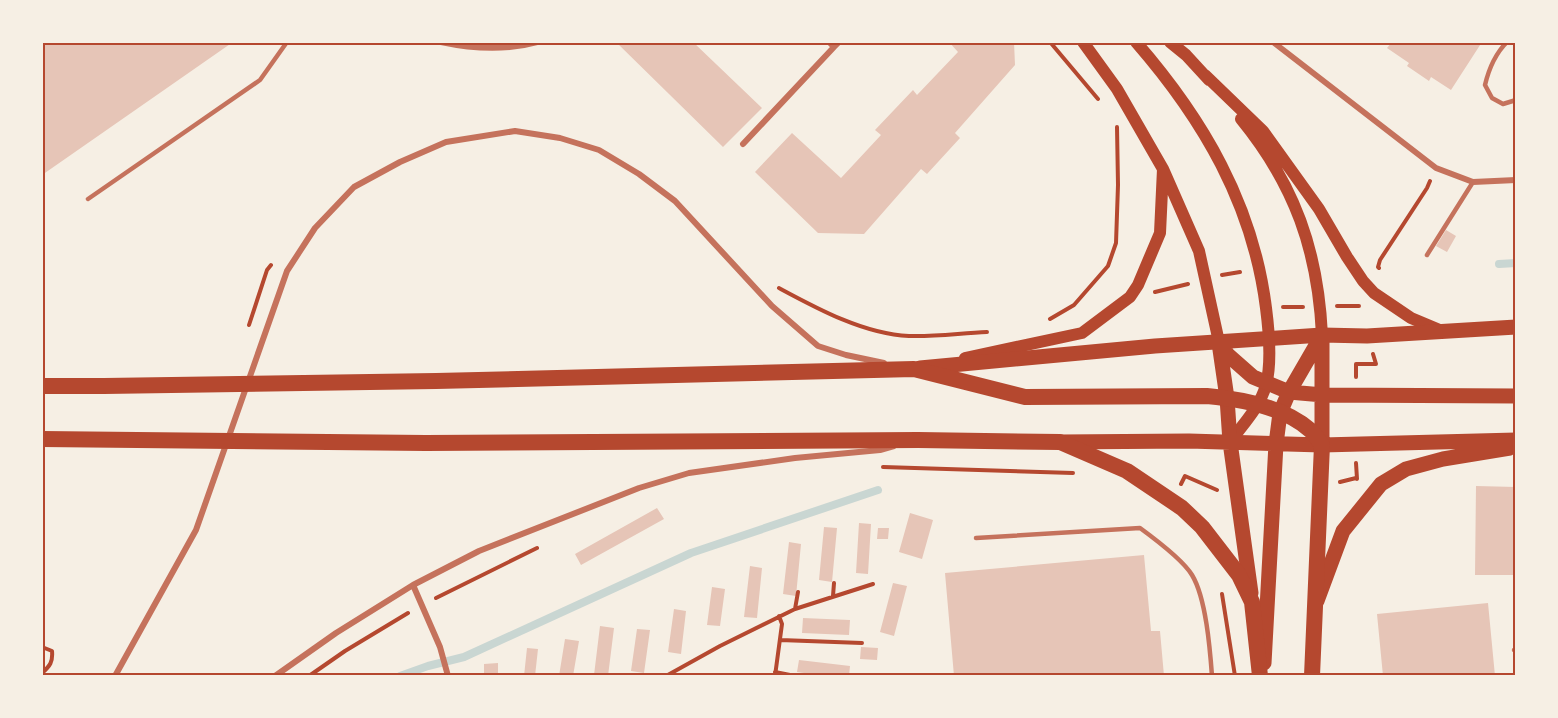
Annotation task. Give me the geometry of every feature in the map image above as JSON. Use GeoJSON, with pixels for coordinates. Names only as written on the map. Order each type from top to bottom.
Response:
{"type":"FeatureCollection","features":[{"type":"Feature","properties":{"kind":"highway"},"geometry":{"type":"LineString","coordinates":[[42,386],[448,380],[914,369],[1024,397],[1207,396],[1227,398],[1257,405],[1298,421],[1312,431],[1322,445],[1312,676]]}},
{"type":"Feature","properties":{"kind":"highway"},"geometry":{"type":"LineString","coordinates":[[42,439],[426,443],[918,440],[1060,442],[1127,471],[1182,508],[1222,550],[1239,574],[1252,602],[1261,676]]}},
{"type":"Feature","properties":{"kind":"main road"},"geometry":{"type":"LineString","coordinates":[[1083,42],[1117,89],[1163,169],[1199,251],[1219,342],[1252,602]]}},
{"type":"Feature","properties":{"kind":"main road"},"geometry":{"type":"LineString","coordinates":[[1136,42],[1168,78],[1209,143],[1243,210],[1263,277],[1270,339],[1266,384],[1257,405],[1230,442]]}},
{"type":"Feature","properties":{"kind":"main road"},"geometry":{"type":"LineString","coordinates":[[1170,42],[1263,131],[1319,209],[1347,257],[1374,293],[1410,318],[1443,331]]}},
{"type":"Feature","properties":{"kind":"main road"},"geometry":{"type":"LineString","coordinates":[[1205,75],[1260,142],[1290,192],[1310,245],[1321,306],[1322,445]]}},
{"type":"Feature","properties":{"kind":"main road"},"geometry":{"type":"LineString","coordinates":[[914,369],[1082,333],[1130,297],[1138,285],[1160,233],[1163,169]]}},
{"type":"Feature","properties":{"kind":"main road"},"geometry":{"type":"LineString","coordinates":[[914,369],[1219,342],[1516,327]]}},
{"type":"Feature","properties":{"kind":"main road"},"geometry":{"type":"LineString","coordinates":[[1261,676],[1280,413],[1289,392],[1322,335]]}},
{"type":"Feature","properties":{"kind":"main road"},"geometry":{"type":"LineString","coordinates":[[1219,342],[1241,368],[1253,377],[1289,392],[1323,395],[1516,396]]}},
{"type":"Feature","properties":{"kind":"main road"},"geometry":{"type":"LineString","coordinates":[[1060,442],[1230,442],[1322,445],[1516,440]]}},
{"type":"Feature","properties":{"kind":"main road"},"geometry":{"type":"LineString","coordinates":[[1315,606],[1344,531],[1381,484],[1406,469],[1443,459],[1516,447]]}},
{"type":"Feature","properties":{"kind":"street"},"geometry":{"type":"LineString","coordinates":[[441,42],[467,48],[492,48],[519,47],[537,42]]}},
{"type":"Feature","properties":{"kind":"street"},"geometry":{"type":"LineString","coordinates":[[1273,42],[1436,168],[1473,182],[1516,180]]}},
{"type":"Feature","properties":{"kind":"street"},"geometry":{"type":"LineString","coordinates":[[743,144],[834,44]]}},
{"type":"Feature","properties":{"kind":"street"},"geometry":{"type":"LineString","coordinates":[[115,676],[196,530],[286,271],[315,228],[354,188],[400,162],[446,142],[515,131],[560,138],[599,150],[639,174],[675,201],[772,306],[818,346],[846,355],[914,369]]}},
{"type":"Feature","properties":{"kind":"street"},"geometry":{"type":"LineString","coordinates":[[275,676],[336,633],[413,585],[479,551],[639,488],[679,476],[784,460],[880,450],[918,440]]}},
{"type":"Feature","properties":{"kind":"street"},"geometry":{"type":"LineString","coordinates":[[413,585],[440,647],[448,676]]}},
{"type":"Feature","properties":{"kind":"lane"},"geometry":{"type":"LineString","coordinates":[[88,199],[260,80],[286,42]]}},
{"type":"Feature","properties":{"kind":"lane"},"geometry":{"type":"LineString","coordinates":[[1507,42],[1498,51],[1488,72],[1485,85],[1491,98],[1503,104],[1516,100]]}},
{"type":"Feature","properties":{"kind":"lane"},"geometry":{"type":"LineString","coordinates":[[1427,255],[1473,182]]}},
{"type":"Feature","properties":{"kind":"lane"},"geometry":{"type":"LineString","coordinates":[[976,538],[1140,528],[1192,574],[1201,597],[1212,676]]}},
{"type":"Feature","properties":{"kind":"path"},"geometry":{"type":"LineString","coordinates":[[1050,42],[1098,100]]}},
{"type":"Feature","properties":{"kind":"path"},"geometry":{"type":"LineString","coordinates":[[1108,266],[1116,243],[1117,126]]}},
{"type":"Feature","properties":{"kind":"path"},"geometry":{"type":"LineString","coordinates":[[1382,272],[1378,267],[1380,260],[1403,222],[1428,188],[1430,180],[1419,173],[1426,161]]}},
{"type":"Feature","properties":{"kind":"path"},"geometry":{"type":"LineString","coordinates":[[872,467],[1077,473]]}},
{"type":"Feature","properties":{"kind":"path"},"geometry":{"type":"LineString","coordinates":[[309,676],[371,635],[454,587],[544,544]]}},
{"type":"Feature","properties":{"kind":"path"},"geometry":{"type":"LineString","coordinates":[[833,596],[834,582]]}},
{"type":"Feature","properties":{"kind":"path"},"geometry":{"type":"LineString","coordinates":[[666,676],[779,616],[873,584]]}},
{"type":"Feature","properties":{"kind":"path"},"geometry":{"type":"LineString","coordinates":[[795,609],[798,592]]}},
{"type":"Feature","properties":{"kind":"path"},"geometry":{"type":"LineString","coordinates":[[779,616],[782,624],[775,674],[795,676]]}},
{"type":"Feature","properties":{"kind":"path"},"geometry":{"type":"LineString","coordinates":[[780,640],[862,643]]}},
{"type":"Feature","properties":{"kind":"path"},"geometry":{"type":"LineString","coordinates":[[42,647],[52,651],[53,659],[50,666],[42,673]]}},
{"type":"Feature","properties":{"kind":"building"},"geometry":{"type":"Polygon","coordinates":[[[42,42],[233,42],[42,175],[42,42]]]}},
{"type":"Feature","properties":{"kind":"building"},"geometry":{"type":"Polygon","coordinates":[[[616,42],[693,42],[762,108],[723,147],[616,42]]]}},
{"type":"Feature","properties":{"kind":"building"},"geometry":{"type":"Polygon","coordinates":[[[949,42],[1014,42],[1015,65],[955,133],[960,138],[927,174],[921,169],[864,234],[818,233],[755,172],[792,133],[841,178],[881,135],[875,130],[913,90],[917,95],[958,52],[949,42]]]}},
{"type":"Feature","properties":{"kind":"building"},"geometry":{"type":"Polygon","coordinates":[[[1392,42],[1482,42],[1451,90],[1431,77],[1429,81],[1407,66],[1409,63],[1387,48],[1392,42]]]}},
{"type":"Feature","properties":{"kind":"building"},"geometry":{"type":"Polygon","coordinates":[[[1446,230],[1456,236],[1447,252],[1436,246],[1446,230]]]}},
{"type":"Feature","properties":{"kind":"building"},"geometry":{"type":"Polygon","coordinates":[[[1476,486],[1516,487],[1516,575],[1475,575],[1476,486]]]}},
{"type":"Feature","properties":{"kind":"building"},"geometry":{"type":"Polygon","coordinates":[[[657,508],[664,519],[581,565],[575,554],[657,508]]]}},
{"type":"Feature","properties":{"kind":"building"},"geometry":{"type":"Polygon","coordinates":[[[910,513],[933,520],[922,559],[899,552],[910,513]]]}},
{"type":"Feature","properties":{"kind":"building"},"geometry":{"type":"Polygon","coordinates":[[[859,523],[871,524],[868,574],[856,573],[859,523]]]}},
{"type":"Feature","properties":{"kind":"building"},"geometry":{"type":"Polygon","coordinates":[[[824,527],[837,528],[832,582],[819,580],[824,527]]]}},
{"type":"Feature","properties":{"kind":"building"},"geometry":{"type":"Polygon","coordinates":[[[878,528],[889,528],[888,539],[877,539],[878,528]]]}},
{"type":"Feature","properties":{"kind":"building"},"geometry":{"type":"Polygon","coordinates":[[[789,542],[801,544],[796,596],[783,594],[789,542]]]}},
{"type":"Feature","properties":{"kind":"building"},"geometry":{"type":"Polygon","coordinates":[[[1144,555],[1151,631],[1160,631],[1164,676],[954,676],[945,573],[1144,555]]]}},
{"type":"Feature","properties":{"kind":"building"},"geometry":{"type":"Polygon","coordinates":[[[750,566],[762,568],[757,618],[744,617],[750,566]]]}},
{"type":"Feature","properties":{"kind":"building"},"geometry":{"type":"Polygon","coordinates":[[[893,583],[907,586],[894,636],[880,632],[893,583]]]}},
{"type":"Feature","properties":{"kind":"building"},"geometry":{"type":"Polygon","coordinates":[[[712,587],[725,589],[720,626],[707,625],[712,587]]]}},
{"type":"Feature","properties":{"kind":"building"},"geometry":{"type":"Polygon","coordinates":[[[1488,603],[1495,676],[1383,676],[1377,614],[1488,603]]]}},
{"type":"Feature","properties":{"kind":"building"},"geometry":{"type":"Polygon","coordinates":[[[674,609],[686,611],[681,654],[668,652],[674,609]]]}},
{"type":"Feature","properties":{"kind":"building"},"geometry":{"type":"Polygon","coordinates":[[[803,618],[850,620],[849,635],[802,633],[803,618]]]}},
{"type":"Feature","properties":{"kind":"building"},"geometry":{"type":"Polygon","coordinates":[[[600,626],[614,628],[608,676],[594,675],[600,626]]]}},
{"type":"Feature","properties":{"kind":"building"},"geometry":{"type":"Polygon","coordinates":[[[637,629],[650,630],[644,673],[631,671],[637,629]]]}},
{"type":"Feature","properties":{"kind":"building"},"geometry":{"type":"Polygon","coordinates":[[[565,639],[579,641],[573,676],[559,676],[565,639]]]}},
{"type":"Feature","properties":{"kind":"building"},"geometry":{"type":"Polygon","coordinates":[[[861,647],[878,648],[877,660],[860,659],[861,647]]]}},
{"type":"Feature","properties":{"kind":"building"},"geometry":{"type":"Polygon","coordinates":[[[527,648],[538,649],[535,676],[524,676],[527,648]]]}},
{"type":"Feature","properties":{"kind":"building"},"geometry":{"type":"Polygon","coordinates":[[[799,660],[850,666],[849,676],[825,676],[797,672],[799,660]]]}},
{"type":"Feature","properties":{"kind":"building"},"geometry":{"type":"Polygon","coordinates":[[[498,663],[498,676],[484,676],[484,664],[498,663]]]}},
{"type":"Feature","properties":{"kind":"waterway"},"geometry":{"type":"LineString","coordinates":[[1499,264],[1516,263]]}},
{"type":"Feature","properties":{"kind":"waterway"},"geometry":{"type":"LineString","coordinates":[[400,676],[464,657],[691,553],[878,490]]}}]}
